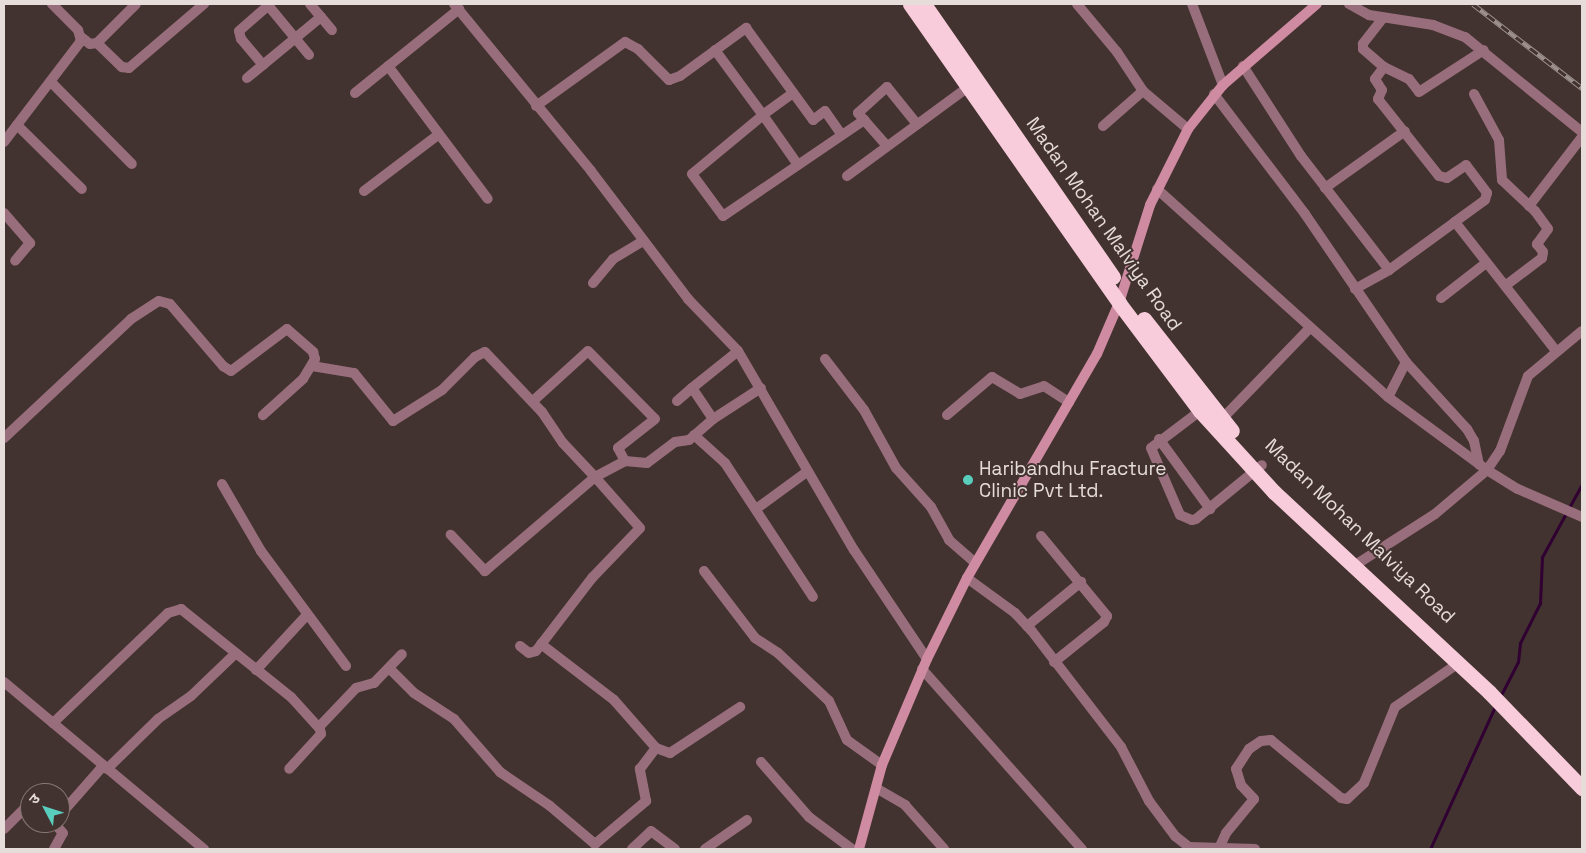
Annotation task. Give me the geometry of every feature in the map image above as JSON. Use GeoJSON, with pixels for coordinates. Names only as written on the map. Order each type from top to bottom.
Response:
{"type":"FeatureCollection","features":[{"type":"Feature","properties":{"kind":"highway"},"geometry":{"type":"LineString","coordinates":[[910,4],[1120,297]]}},
{"type":"Feature","properties":{"kind":"highway","name":"Madan Mohan Malviya Road"},"geometry":{"type":"LineString","coordinates":[[924,4],[1120,297],[1200,411],[1582,776]]}},
{"type":"Feature","properties":{"kind":"highway","name":"Madan Mohan Malviya Road"},"geometry":{"type":"LineString","coordinates":[[1120,297],[1222,419],[1259,468],[1351,568],[1457,664],[1491,690]]}},
{"type":"Feature","properties":{"kind":"highway","name":"Madan Mohan Malviya Road"},"geometry":{"type":"LineString","coordinates":[[1516,714],[1582,788]]}},
{"type":"Feature","properties":{"kind":"street"},"geometry":{"type":"LineString","coordinates":[[52,4],[81,37],[90,44],[97,43],[136,4]]}},
{"type":"Feature","properties":{"kind":"street"},"geometry":{"type":"LineString","coordinates":[[97,43],[122,67],[129,68],[204,4]]}},
{"type":"Feature","properties":{"kind":"street"},"geometry":{"type":"LineString","coordinates":[[310,4],[332,30]]}},
{"type":"Feature","properties":{"kind":"street"},"geometry":{"type":"LineString","coordinates":[[1077,4],[1117,52],[1143,91],[1188,129]]}},
{"type":"Feature","properties":{"kind":"street"},"geometry":{"type":"LineString","coordinates":[[859,849],[882,765],[926,659],[975,563],[1097,354],[1120,297],[1157,190],[1188,129],[1223,85],[1317,4]]}},
{"type":"Feature","properties":{"kind":"street"},"geometry":{"type":"LineString","coordinates":[[1349,4],[1369,15],[1448,29],[1484,50],[1582,132]]}},
{"type":"Feature","properties":{"kind":"street"},"geometry":{"type":"LineString","coordinates":[[263,65],[241,39],[239,31],[268,5],[309,55]]}},
{"type":"Feature","properties":{"kind":"street"},"geometry":{"type":"LineString","coordinates":[[355,92],[388,66],[456,6],[590,171],[688,299],[738,351],[854,550],[926,659]]}},
{"type":"Feature","properties":{"kind":"street"},"geometry":{"type":"LineString","coordinates":[[1196,6],[1223,85]]}},
{"type":"Feature","properties":{"kind":"street"},"geometry":{"type":"LineString","coordinates":[[247,78],[294,37],[321,17]]}},
{"type":"Feature","properties":{"kind":"street"},"geometry":{"type":"LineString","coordinates":[[1384,18],[1362,46],[1384,67],[1409,79],[1422,92],[1484,50]]}},
{"type":"Feature","properties":{"kind":"street"},"geometry":{"type":"LineString","coordinates":[[536,106],[625,42],[638,48],[669,80],[680,76],[746,28],[813,120],[825,111],[842,135]]}},
{"type":"Feature","properties":{"kind":"street"},"geometry":{"type":"LineString","coordinates":[[4,142],[78,48],[81,37]]}},
{"type":"Feature","properties":{"kind":"street"},"geometry":{"type":"LineString","coordinates":[[715,50],[798,165]]}},
{"type":"Feature","properties":{"kind":"street"},"geometry":{"type":"LineString","coordinates":[[388,66],[488,198]]}},
{"type":"Feature","properties":{"kind":"street"},"geometry":{"type":"LineString","coordinates":[[1243,66],[1325,188],[1389,270]]}},
{"type":"Feature","properties":{"kind":"street"},"geometry":{"type":"LineString","coordinates":[[1356,289],[1389,270],[1485,200],[1487,193],[1466,166],[1441,178],[1378,99],[1382,90],[1375,79],[1384,67]]}},
{"type":"Feature","properties":{"kind":"street"},"geometry":{"type":"LineString","coordinates":[[51,82],[132,164]]}},
{"type":"Feature","properties":{"kind":"street"},"geometry":{"type":"LineString","coordinates":[[887,146],[858,113],[887,87],[917,124]]}},
{"type":"Feature","properties":{"kind":"street"},"geometry":{"type":"LineString","coordinates":[[847,176],[968,87]]}},
{"type":"Feature","properties":{"kind":"street"},"geometry":{"type":"LineString","coordinates":[[1103,126],[1143,91]]}},
{"type":"Feature","properties":{"kind":"street"},"geometry":{"type":"LineString","coordinates":[[793,93],[763,115],[692,174],[723,216],[864,120]]}},
{"type":"Feature","properties":{"kind":"street"},"geometry":{"type":"LineString","coordinates":[[1214,94],[1305,214],[1406,362],[1467,429],[1474,441],[1483,467]]}},
{"type":"Feature","properties":{"kind":"street"},"geometry":{"type":"LineString","coordinates":[[1474,94],[1499,140],[1502,180],[1529,206],[1548,229],[1538,244],[1544,256],[1504,286]]}},
{"type":"Feature","properties":{"kind":"street"},"geometry":{"type":"LineString","coordinates":[[17,126],[82,189]]}},
{"type":"Feature","properties":{"kind":"street"},"geometry":{"type":"LineString","coordinates":[[1325,188],[1405,131]]}},
{"type":"Feature","properties":{"kind":"street"},"geometry":{"type":"LineString","coordinates":[[364,191],[439,134]]}},
{"type":"Feature","properties":{"kind":"street"},"geometry":{"type":"LineString","coordinates":[[1529,206],[1582,137]]}},
{"type":"Feature","properties":{"kind":"street"},"geometry":{"type":"LineString","coordinates":[[1157,190],[1309,329],[1388,397],[1483,467],[1518,489],[1578,515]]}},
{"type":"Feature","properties":{"kind":"street"},"geometry":{"type":"LineString","coordinates":[[4,213],[30,243],[15,261]]}},
{"type":"Feature","properties":{"kind":"street"},"geometry":{"type":"LineString","coordinates":[[1454,222],[1556,352]]}},
{"type":"Feature","properties":{"kind":"street"},"geometry":{"type":"LineString","coordinates":[[593,283],[613,259],[643,241]]}},
{"type":"Feature","properties":{"kind":"street"},"geometry":{"type":"LineString","coordinates":[[1441,298],[1486,263]]}},
{"type":"Feature","properties":{"kind":"street"},"geometry":{"type":"LineString","coordinates":[[4,438],[132,319],[159,301],[170,304],[226,369],[236,370],[287,329],[313,352],[315,359],[312,366],[297,386],[263,416]]}},
{"type":"Feature","properties":{"kind":"street"},"geometry":{"type":"LineString","coordinates":[[1222,419],[1309,329]]}},
{"type":"Feature","properties":{"kind":"street"},"geometry":{"type":"LineString","coordinates":[[1360,562],[1435,514],[1500,451],[1522,384],[1582,331]]}},
{"type":"Feature","properties":{"kind":"street"},"geometry":{"type":"LineString","coordinates":[[533,401],[588,351],[655,419],[618,448],[625,461]]}},
{"type":"Feature","properties":{"kind":"street"},"geometry":{"type":"LineString","coordinates":[[676,401],[738,351]]}},
{"type":"Feature","properties":{"kind":"street"},"geometry":{"type":"LineString","coordinates":[[312,366],[354,373],[393,421],[442,390],[481,353],[490,356],[533,401],[563,443],[640,528],[592,578],[532,654],[520,646]]}},
{"type":"Feature","properties":{"kind":"street"},"geometry":{"type":"LineString","coordinates":[[825,359],[864,410],[896,468],[931,507],[949,540],[975,563]]}},
{"type":"Feature","properties":{"kind":"street"},"geometry":{"type":"LineString","coordinates":[[1388,397],[1406,362]]}},
{"type":"Feature","properties":{"kind":"street"},"geometry":{"type":"LineString","coordinates":[[947,415],[992,377],[1020,394],[1044,386],[1069,402]]}},
{"type":"Feature","properties":{"kind":"street"},"geometry":{"type":"LineString","coordinates":[[692,388],[713,418]]}},
{"type":"Feature","properties":{"kind":"street"},"geometry":{"type":"LineString","coordinates":[[451,535],[485,571],[595,477],[625,461],[647,463],[675,442],[689,440],[713,418],[761,388]]}},
{"type":"Feature","properties":{"kind":"street"},"geometry":{"type":"LineString","coordinates":[[1200,411],[1159,439],[1152,452],[1180,515],[1192,520],[1210,509],[1259,468]]}},
{"type":"Feature","properties":{"kind":"street"},"geometry":{"type":"LineString","coordinates":[[694,434],[725,463],[813,597]]}},
{"type":"Feature","properties":{"kind":"street"},"geometry":{"type":"LineString","coordinates":[[1159,439],[1210,509]]}},
{"type":"Feature","properties":{"kind":"street"},"geometry":{"type":"LineString","coordinates":[[756,509],[808,471]]}},
{"type":"Feature","properties":{"kind":"street"},"geometry":{"type":"LineString","coordinates":[[222,484],[261,551],[346,666]]}},
{"type":"Feature","properties":{"kind":"street"},"geometry":{"type":"LineString","coordinates":[[1042,536],[1105,612],[1106,618],[1054,662]]}},
{"type":"Feature","properties":{"kind":"street"},"geometry":{"type":"LineString","coordinates":[[704,571],[755,638],[778,653],[829,702],[847,740],[882,765]]}},
{"type":"Feature","properties":{"kind":"street"},"geometry":{"type":"LineString","coordinates":[[967,578],[1027,626],[1121,747],[1138,782],[1168,828],[1189,847],[1220,846],[1255,849]]}},
{"type":"Feature","properties":{"kind":"street"},"geometry":{"type":"LineString","coordinates":[[1027,626],[1081,582]]}},
{"type":"Feature","properties":{"kind":"street"},"geometry":{"type":"LineString","coordinates":[[52,723],[174,610],[190,613],[236,654],[290,697],[319,727],[321,734],[289,769]]}},
{"type":"Feature","properties":{"kind":"street"},"geometry":{"type":"LineString","coordinates":[[256,670],[307,615]]}},
{"type":"Feature","properties":{"kind":"street"},"geometry":{"type":"LineString","coordinates":[[541,644],[614,700],[656,748],[670,753],[740,707]]}},
{"type":"Feature","properties":{"kind":"street"},"geometry":{"type":"LineString","coordinates":[[70,805],[105,768],[158,719],[191,696],[236,654]]}},
{"type":"Feature","properties":{"kind":"street"},"geometry":{"type":"LineString","coordinates":[[319,727],[356,688],[374,683],[402,654]]}},
{"type":"Feature","properties":{"kind":"street"},"geometry":{"type":"LineString","coordinates":[[1220,846],[1226,833],[1254,798],[1241,785],[1236,769],[1249,749],[1260,741],[1271,740],[1341,798],[1347,799],[1364,783],[1396,707],[1414,692],[1444,676],[1457,664]]}},
{"type":"Feature","properties":{"kind":"street"},"geometry":{"type":"LineString","coordinates":[[389,668],[414,693],[454,719],[495,768],[550,806],[595,844],[646,801],[640,769],[656,748]]}},
{"type":"Feature","properties":{"kind":"street"},"geometry":{"type":"LineString","coordinates":[[922,669],[1082,849]]}},
{"type":"Feature","properties":{"kind":"street"},"geometry":{"type":"LineString","coordinates":[[4,682],[204,849]]}},
{"type":"Feature","properties":{"kind":"street"},"geometry":{"type":"LineString","coordinates":[[761,762],[809,817],[852,849]]}},
{"type":"Feature","properties":{"kind":"street"},"geometry":{"type":"LineString","coordinates":[[876,788],[905,805],[944,849]]}},
{"type":"Feature","properties":{"kind":"street"},"geometry":{"type":"LineString","coordinates":[[4,829],[20,813]]}},
{"type":"Feature","properties":{"kind":"street"},"geometry":{"type":"LineString","coordinates":[[705,849],[747,820]]}},
{"type":"Feature","properties":{"kind":"street"},"geometry":{"type":"LineString","coordinates":[[632,849],[651,831],[675,849]]}},
{"type":"Feature","properties":{"kind":"street"},"geometry":{"type":"LineString","coordinates":[[54,849],[62,833]]}},
{"type":"Feature","properties":{"kind":"waterway"},"geometry":{"type":"LineString","coordinates":[[1500,697],[1518,662],[1520,643],[1540,603],[1542,557],[1582,484]]}},
{"type":"Feature","properties":{"kind":"waterway"},"geometry":{"type":"LineString","coordinates":[[1430,849],[1496,704]]}},
{"type":"Feature","properties":{"kind":"railway"},"geometry":{"type":"LineString","coordinates":[[1473,4],[1582,88]]}},
{"type":"Feature","properties":{"kind":"place","name":"Haribandhu Fracture Clinic Pvt Ltd."},"geometry":{"type":"Point","coordinates":[968,480]}}]}
